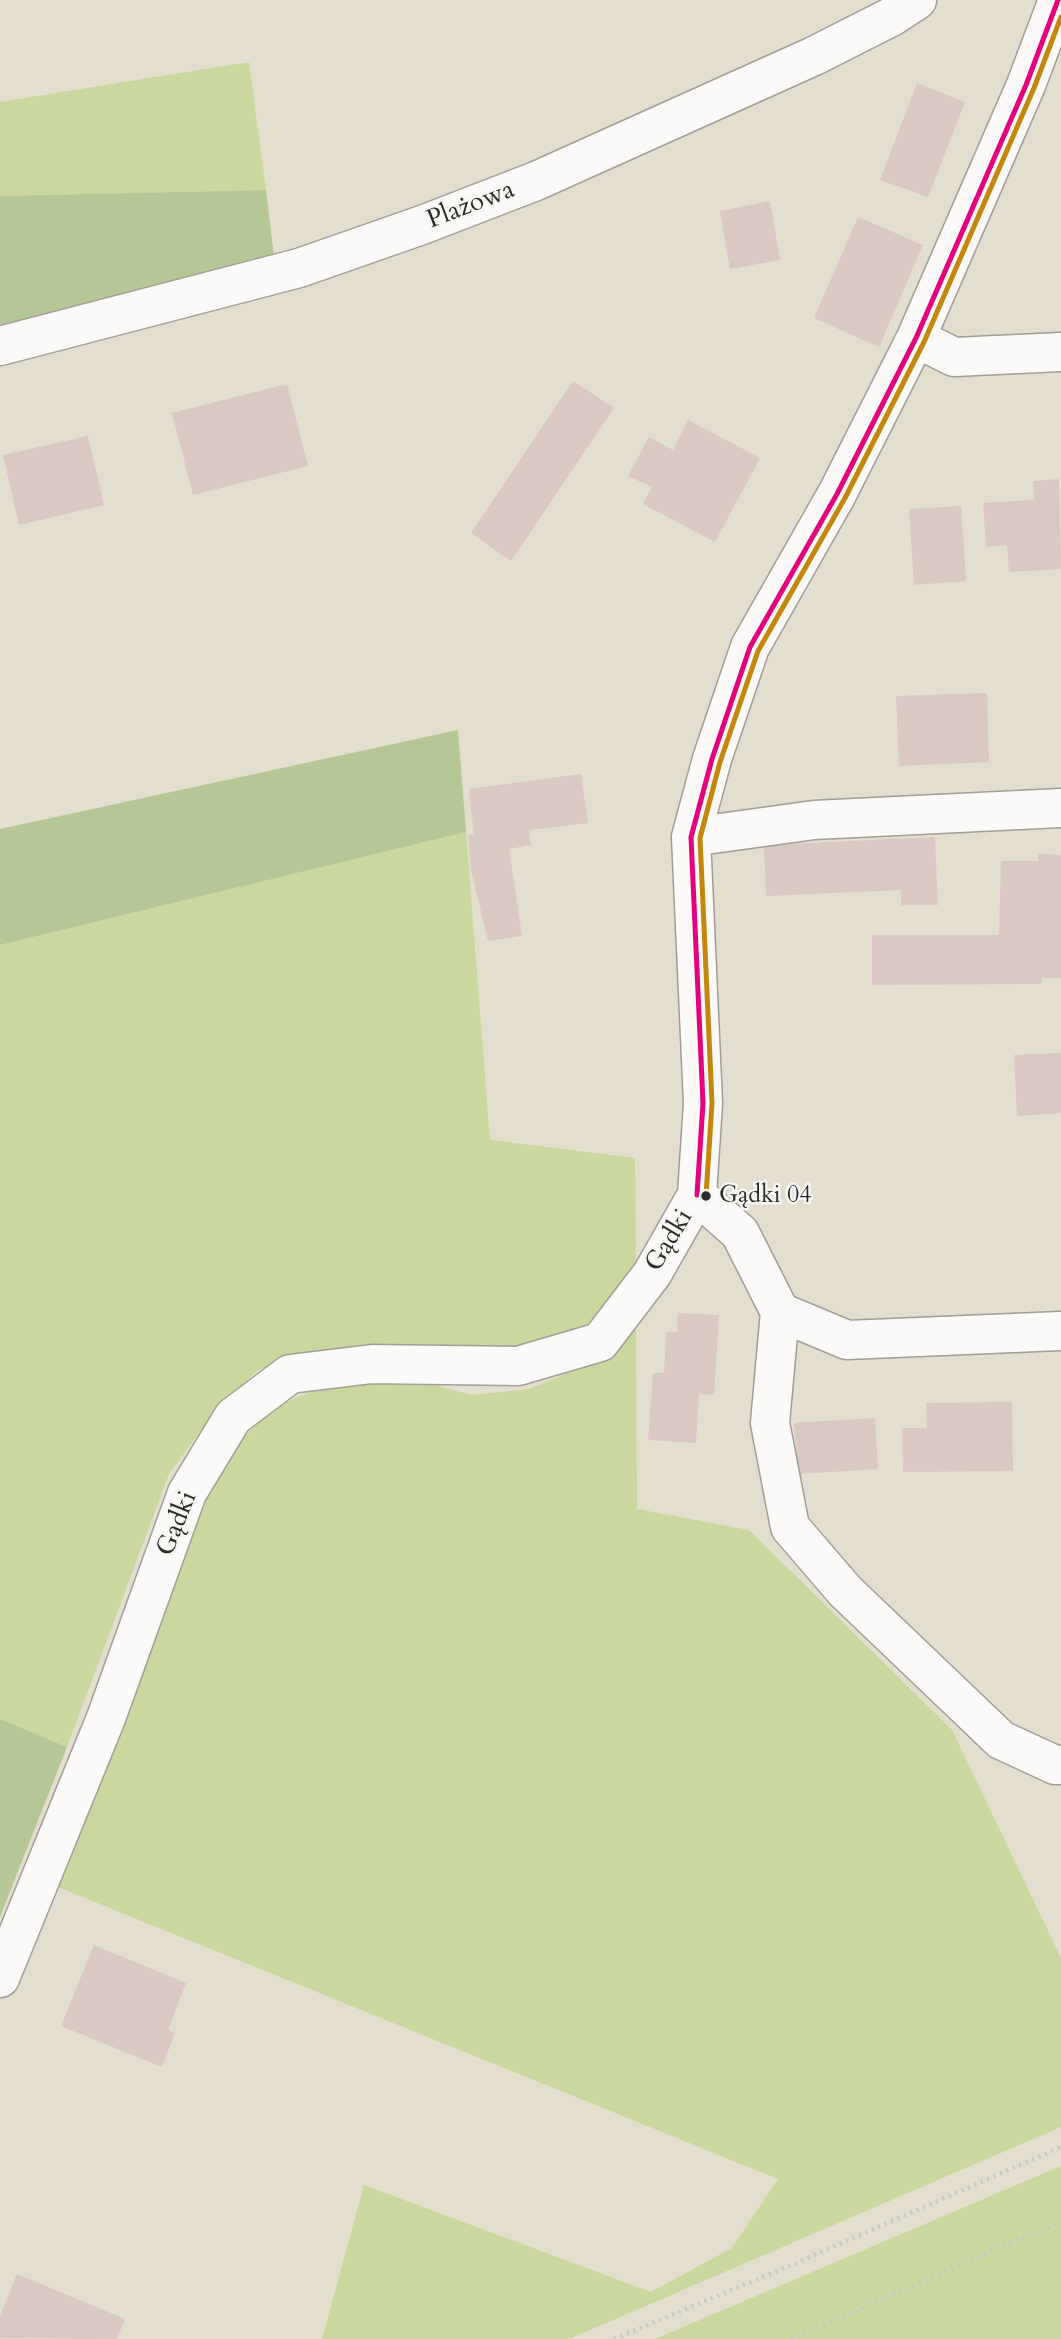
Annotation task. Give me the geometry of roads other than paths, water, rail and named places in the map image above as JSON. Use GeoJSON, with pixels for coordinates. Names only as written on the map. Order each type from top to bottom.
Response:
{"type":"FeatureCollection","features":[{"type":"Feature","properties":{"kind":"street","name":"Plażowa"},"geometry":{"type":"LineString","coordinates":[[0,346],[299,268],[422,225],[536,181],[802,61],[891,17],[917,0]]}},
{"type":"Feature","properties":{"kind":"street","name":"Gądki"},"geometry":{"type":"LineString","coordinates":[[0,1978],[106,1718],[187,1493],[233,1417],[290,1374],[372,1364],[518,1366],[600,1342],[652,1274],[697,1195],[703,1103],[691,837],[712,759],[750,647],[837,494],[916,338],[1026,85],[1058,0]]}},
{"type":"Feature","properties":{"kind":"street"},"geometry":{"type":"LineString","coordinates":[[916,338],[954,357],[1061,352]]}},
{"type":"Feature","properties":{"kind":"street"},"geometry":{"type":"LineString","coordinates":[[691,837],[814,820],[1061,808]]}},
{"type":"Feature","properties":{"kind":"street"},"geometry":{"type":"LineString","coordinates":[[697,1195],[740,1233],[779,1312],[770,1423],[790,1527],[845,1591],[1001,1740],[1055,1765],[1061,1765]]}},
{"type":"Feature","properties":{"kind":"street"},"geometry":{"type":"LineString","coordinates":[[779,1312],[847,1340],[1061,1331]]}},
{"type":"Feature","properties":{"kind":"place","name":"Gądki 04"},"geometry":{"type":"Point","coordinates":[706,1196]}}]}
